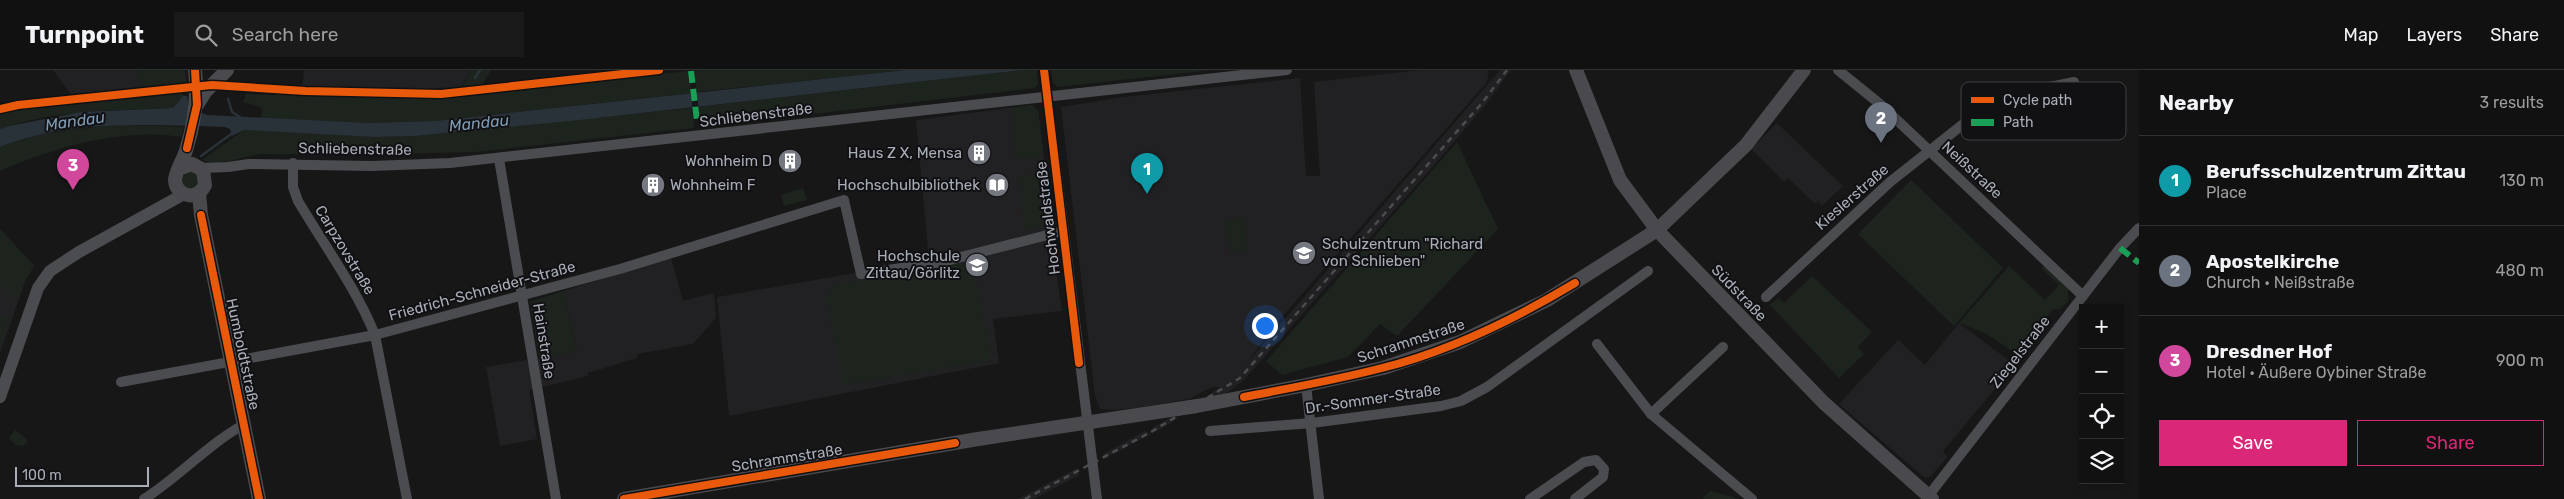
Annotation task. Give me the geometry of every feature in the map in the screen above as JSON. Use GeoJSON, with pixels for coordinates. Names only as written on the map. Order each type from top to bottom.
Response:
{"type":"FeatureCollection","features":[{"type":"Feature","properties":{"kind":"main road"},"geometry":{"type":"LineString","coordinates":[[191,190],[176,176],[187,148],[201,98],[195,70]]}},
{"type":"Feature","properties":{"kind":"main road"},"geometry":{"type":"LineString","coordinates":[[201,98],[228,70]]}},
{"type":"Feature","properties":{"kind":"main road","name":"Südstraße"},"geometry":{"type":"LineString","coordinates":[[1576,70],[1620,180],[1657,230],[1824,403],[1929,498]]}},
{"type":"Feature","properties":{"kind":"main road","name":"Schrammstraße"},"geometry":{"type":"LineString","coordinates":[[624,499],[1306,385],[1383,368],[1468,338],[1547,300],[1657,230],[1746,145],[1804,70]]}},
{"type":"Feature","properties":{"kind":"main road","name":"Humboldtstraße"},"geometry":{"type":"LineString","coordinates":[[187,148],[206,175],[191,190],[201,215],[259,499]]}},
{"type":"Feature","properties":{"kind":"main road"},"geometry":{"type":"LineString","coordinates":[[180,168],[188,164],[198,166]]}},
{"type":"Feature","properties":{"kind":"street"},"geometry":{"type":"LineString","coordinates":[[201,98],[305,92],[441,94],[659,70]]}},
{"type":"Feature","properties":{"kind":"street","name":"Hochwaldstraße"},"geometry":{"type":"LineString","coordinates":[[1044,70],[1096,499]]}},
{"type":"Feature","properties":{"kind":"street","name":"Schliebenstraße"},"geometry":{"type":"LineString","coordinates":[[198,166],[228,168],[248,164],[293,163],[386,166],[499,159],[1287,70]]}},
{"type":"Feature","properties":{"kind":"street","name":"Neißstraße"},"geometry":{"type":"LineString","coordinates":[[1838,70],[1880,104],[2083,296]]}},
{"type":"Feature","properties":{"kind":"street","name":"Kieslerstraße"},"geometry":{"type":"LineString","coordinates":[[1766,297],[1846,221],[1961,125]]}},
{"type":"Feature","properties":{"kind":"street","name":"Hainstraße"},"geometry":{"type":"LineString","coordinates":[[499,159],[556,499]]}},
{"type":"Feature","properties":{"kind":"street","name":"Carpzovstraße"},"geometry":{"type":"LineString","coordinates":[[293,163],[293,187],[298,201],[354,293],[375,335],[407,499]]}},
{"type":"Feature","properties":{"kind":"street","name":"Schliebenstraße"},"geometry":{"type":"LineString","coordinates":[[191,190],[228,168]]}},
{"type":"Feature","properties":{"kind":"street"},"geometry":{"type":"LineString","coordinates":[[0,397],[44,278],[59,264],[191,190]]}},
{"type":"Feature","properties":{"kind":"street","name":"Hochwaldstraße"},"geometry":{"type":"LineString","coordinates":[[844,200],[861,274],[942,262],[1063,232]]}},
{"type":"Feature","properties":{"kind":"street","name":"Friedrich-Schneider-Straße"},"geometry":{"type":"LineString","coordinates":[[121,382],[375,335],[620,269],[844,200]]}},
{"type":"Feature","properties":{"kind":"street","name":"Ziegelstraße"},"geometry":{"type":"LineString","coordinates":[[1929,498],[2120,248],[2139,228]]}},
{"type":"Feature","properties":{"kind":"street","name":"Dr.-Sommer-Straße"},"geometry":{"type":"LineString","coordinates":[[1210,431],[1312,422],[1441,406],[1461,401],[1487,388],[1648,271]]}},
{"type":"Feature","properties":{"kind":"street"},"geometry":{"type":"LineString","coordinates":[[1598,344],[1652,414],[1752,499]]}},
{"type":"Feature","properties":{"kind":"street"},"geometry":{"type":"LineString","coordinates":[[1652,414],[1723,348]]}},
{"type":"Feature","properties":{"kind":"street"},"geometry":{"type":"LineString","coordinates":[[1306,385],[1312,422],[1319,499]]}},
{"type":"Feature","properties":{"kind":"street"},"geometry":{"type":"LineString","coordinates":[[144,499],[161,489],[229,433],[244,425]]}},
{"type":"Feature","properties":{"kind":"street"},"geometry":{"type":"LineString","coordinates":[[1530,499],[1584,462],[1596,460],[1604,469],[1603,477],[1575,499]]}},
{"type":"Feature","properties":{"kind":"shaded area"},"geometry":{"type":"Polygon","coordinates":[[[53,70],[136,70],[144,90],[73,97],[53,70]]]}},
{"type":"Feature","properties":{"kind":"shaded area"},"geometry":{"type":"Polygon","coordinates":[[[136,70],[185,70],[187,84],[144,90],[136,70]]]}},
{"type":"Feature","properties":{"kind":"shaded area"},"geometry":{"type":"Polygon","coordinates":[[[304,70],[472,70],[461,87],[377,91],[302,89],[304,70]]]}},
{"type":"Feature","properties":{"kind":"shaded area"},"geometry":{"type":"Polygon","coordinates":[[[472,70],[491,70],[482,85],[462,87],[472,70]]]}},
{"type":"Feature","properties":{"kind":"shaded area"},"geometry":{"type":"Polygon","coordinates":[[[906,70],[697,92],[694,71],[906,70]]]}},
{"type":"Feature","properties":{"kind":"shaded area"},"geometry":{"type":"Polygon","coordinates":[[[1023,70],[1037,70],[1038,85],[1035,88],[701,127],[700,124],[698,107],[1023,70]]]}},
{"type":"Feature","properties":{"kind":"shaded area"},"geometry":{"type":"Polygon","coordinates":[[[1051,70],[1212,70],[1058,87],[1053,83],[1051,70]]]}},
{"type":"Feature","properties":{"kind":"shaded area"},"geometry":{"type":"Polygon","coordinates":[[[1420,70],[1489,70],[1487,82],[1275,325],[1246,364],[1500,70],[1511,70],[1487,103],[1436,163],[1243,381],[1222,396],[1206,397],[1220,387],[1212,387],[1189,399],[1135,408],[1100,409],[1095,396],[1061,107],[1123,97],[1300,78],[1306,176],[1320,176],[1314,82],[1420,70]]]}},
{"type":"Feature","properties":{"kind":"shaded area"},"geometry":{"type":"Polygon","coordinates":[[[688,71],[691,93],[435,121],[369,123],[261,118],[262,108],[243,102],[246,94],[441,98],[688,71]]]}},
{"type":"Feature","properties":{"kind":"shaded area"},"geometry":{"type":"Polygon","coordinates":[[[178,90],[183,91],[183,96],[173,108],[85,112],[42,118],[0,129],[0,111],[178,90]]]}},
{"type":"Feature","properties":{"kind":"shaded area","name":"Hochschule Zittau/Görlitz"},"geometry":{"type":"Polygon","coordinates":[[[1032,105],[1038,110],[1054,238],[1052,245],[1062,311],[993,319],[999,363],[729,416],[717,297],[929,260],[916,120],[1032,105]]]}},
{"type":"Feature","properties":{"kind":"shaded area"},"geometry":{"type":"Polygon","coordinates":[[[1032,105],[1038,110],[1043,149],[1040,157],[1016,159],[1011,108],[1032,105]]]}},
{"type":"Feature","properties":{"kind":"shaded area"},"geometry":{"type":"Polygon","coordinates":[[[692,108],[694,128],[476,152],[355,155],[262,154],[216,163],[202,160],[244,130],[374,137],[415,136],[692,108]]]}},
{"type":"Feature","properties":{"kind":"shaded area"},"geometry":{"type":"Polygon","coordinates":[[[1777,123],[1843,186],[1822,206],[1818,201],[1815,204],[1788,178],[1784,182],[1751,149],[1777,123]]]}},
{"type":"Feature","properties":{"kind":"shaded area"},"geometry":{"type":"Polygon","coordinates":[[[124,125],[184,127],[181,137],[136,135],[112,137],[65,147],[0,171],[0,147],[45,134],[124,125]]]}},
{"type":"Feature","properties":{"kind":"shaded area"},"geometry":{"type":"Polygon","coordinates":[[[1457,142],[1498,229],[1397,336],[1380,324],[1348,357],[1282,375],[1266,361],[1457,142]]]}},
{"type":"Feature","properties":{"kind":"shaded area"},"geometry":{"type":"Polygon","coordinates":[[[190,171],[196,174],[199,180],[196,186],[190,189],[184,186],[181,180],[184,174],[190,171]]]}},
{"type":"Feature","properties":{"kind":"shaded area"},"geometry":{"type":"Polygon","coordinates":[[[1040,173],[1047,178],[1053,229],[1049,230],[1047,225],[1025,230],[1020,176],[1040,173]]]}},
{"type":"Feature","properties":{"kind":"shaded area"},"geometry":{"type":"Polygon","coordinates":[[[1911,180],[2003,268],[1954,326],[1858,234],[1911,180]]]}},
{"type":"Feature","properties":{"kind":"shaded area"},"geometry":{"type":"Polygon","coordinates":[[[803,188],[807,200],[784,206],[781,195],[803,188]]]}},
{"type":"Feature","properties":{"kind":"shaded area"},"geometry":{"type":"Polygon","coordinates":[[[1243,218],[1248,250],[1230,253],[1225,221],[1243,218]]]}},
{"type":"Feature","properties":{"kind":"shaded area"},"geometry":{"type":"Polygon","coordinates":[[[0,229],[34,266],[26,279],[0,353],[0,229]]]}},
{"type":"Feature","properties":{"kind":"shaded area"},"geometry":{"type":"Polygon","coordinates":[[[0,229],[34,266],[16,301],[0,284],[0,229]]]}},
{"type":"Feature","properties":{"kind":"shaded area"},"geometry":{"type":"Polygon","coordinates":[[[671,258],[683,301],[714,293],[716,318],[693,344],[637,354],[637,358],[588,373],[588,376],[529,390],[537,439],[500,446],[486,367],[577,351],[563,291],[671,258]]]}},
{"type":"Feature","properties":{"kind":"shaded area"},"geometry":{"type":"Polygon","coordinates":[[[961,263],[975,275],[991,360],[843,385],[826,297],[834,285],[961,263]]]}},
{"type":"Feature","properties":{"kind":"shaded area"},"geometry":{"type":"Polygon","coordinates":[[[2045,264],[2068,286],[2068,301],[2060,309],[2053,309],[2018,355],[1987,334],[1959,323],[2009,266],[2045,300],[2059,285],[2041,268],[2045,264]]]}},
{"type":"Feature","properties":{"kind":"shaded area"},"geometry":{"type":"Polygon","coordinates":[[[1812,276],[1872,332],[1858,347],[1864,354],[1839,378],[1770,305],[1778,298],[1784,303],[1812,276]]]}},
{"type":"Feature","properties":{"kind":"shaded area"},"geometry":{"type":"Polygon","coordinates":[[[563,291],[577,351],[539,358],[530,302],[563,291]]]}},
{"type":"Feature","properties":{"kind":"shaded area"},"geometry":{"type":"Polygon","coordinates":[[[4,315],[10,315],[0,346],[0,319],[4,315]]]}},
{"type":"Feature","properties":{"kind":"shaded area"},"geometry":{"type":"Polygon","coordinates":[[[1959,323],[2015,365],[1943,451],[1947,457],[1930,477],[1925,478],[1839,404],[1898,340],[1925,365],[1959,323]]]}},
{"type":"Feature","properties":{"kind":"shaded area"},"geometry":{"type":"Polygon","coordinates":[[[1180,417],[1156,432],[1152,428],[1170,418],[1180,417]]]}},
{"type":"Feature","properties":{"kind":"shaded area"},"geometry":{"type":"Polygon","coordinates":[[[15,430],[28,440],[24,446],[16,445],[9,438],[15,430]]]}},
{"type":"Feature","properties":{"kind":"shaded area"},"geometry":{"type":"Polygon","coordinates":[[[1145,431],[1151,434],[1104,459],[1103,454],[1145,431]]]}},
{"type":"Feature","properties":{"kind":"shaded area"},"geometry":{"type":"Polygon","coordinates":[[[1077,468],[1079,475],[1034,499],[1018,499],[1077,468]]]}},
{"type":"Feature","properties":{"kind":"shaded area"},"geometry":{"type":"Polygon","coordinates":[[[1710,491],[1733,497],[1736,499],[1702,499],[1710,491]]]}},
{"type":"Feature","properties":{"kind":"water","name":"Mandau"},"geometry":{"type":"Polygon","coordinates":[[[906,70],[1023,70],[579,120],[415,136],[374,137],[244,130],[232,136],[230,129],[225,127],[140,125],[83,128],[55,132],[27,138],[0,147],[0,129],[9,126],[81,112],[173,108],[183,96],[187,96],[189,108],[207,115],[369,123],[435,121],[906,70]]]}},
{"type":"Feature","properties":{"kind":"pier"},"geometry":{"type":"Polygon","coordinates":[[[696,90],[699,109],[693,110],[690,91],[696,90]]]}},
{"type":"Feature","properties":{"kind":"waterway"},"geometry":{"type":"LineString","coordinates":[[475,78],[480,70]]}},
{"type":"Feature","properties":{"kind":"waterway"},"geometry":{"type":"LineString","coordinates":[[228,99],[232,112],[240,117]]}},
{"type":"Feature","properties":{"kind":"waterway"},"geometry":{"type":"LineString","coordinates":[[201,156],[234,132]]}},
{"type":"Feature","properties":{"kind":"railway"},"geometry":{"type":"LineString","coordinates":[[1025,499],[1151,432],[1240,378],[1482,103],[1507,70]]}},
{"type":"Feature","properties":{"kind":"marked path"},"geometry":{"type":"LineString","coordinates":[[691,71],[697,121]]}},
{"type":"Feature","properties":{"kind":"marked path"},"geometry":{"type":"LineString","coordinates":[[2120,248],[2139,263]]}},
{"type":"Feature","properties":{"kind":"cycle path"},"geometry":{"type":"LineString","coordinates":[[187,148],[197,105],[195,70]]}},
{"type":"Feature","properties":{"kind":"cycle path"},"geometry":{"type":"LineString","coordinates":[[0,109],[18,105],[212,85],[305,91],[441,94],[659,70]]}},
{"type":"Feature","properties":{"kind":"cycle path"},"geometry":{"type":"LineString","coordinates":[[1044,70],[1079,363]]}},
{"type":"Feature","properties":{"kind":"cycle path"},"geometry":{"type":"LineString","coordinates":[[201,215],[259,499]]}},
{"type":"Feature","properties":{"kind":"cycle path"},"geometry":{"type":"LineString","coordinates":[[1244,397],[1365,372],[1432,353],[1482,333],[1575,283]]}},
{"type":"Feature","properties":{"kind":"cycle path"},"geometry":{"type":"LineString","coordinates":[[624,499],[955,443]]}},
{"type":"Feature","properties":{"kind":"place","name":"Apostelkirche"},"geometry":{"type":"Point","coordinates":[1881,143]}},
{"type":"Feature","properties":{"kind":"place","name":"Haus Z X, Mensa"},"geometry":{"type":"Point","coordinates":[979,153]}},
{"type":"Feature","properties":{"kind":"place","name":"Wohnheim D"},"geometry":{"type":"Point","coordinates":[790,161]}},
{"type":"Feature","properties":{"kind":"place","name":"Wohnheim F"},"geometry":{"type":"Point","coordinates":[653,185]}},
{"type":"Feature","properties":{"kind":"place","name":"Hochschulbibliothek"},"geometry":{"type":"Point","coordinates":[997,185]}},
{"type":"Feature","properties":{"kind":"place","name":"Dresdner Hof"},"geometry":{"type":"Point","coordinates":[73,190]}},
{"type":"Feature","properties":{"kind":"place","name":"Berufsschulzentrum Zittau"},"geometry":{"type":"Point","coordinates":[1147,194]}},
{"type":"Feature","properties":{"kind":"place","name":"Schulzentrum \"Richard von Schlieben\""},"geometry":{"type":"Point","coordinates":[1304,253]}},
{"type":"Feature","properties":{"kind":"place","name":"Hochschule Zittau/Görlitz"},"geometry":{"type":"Point","coordinates":[977,265]}}]}
